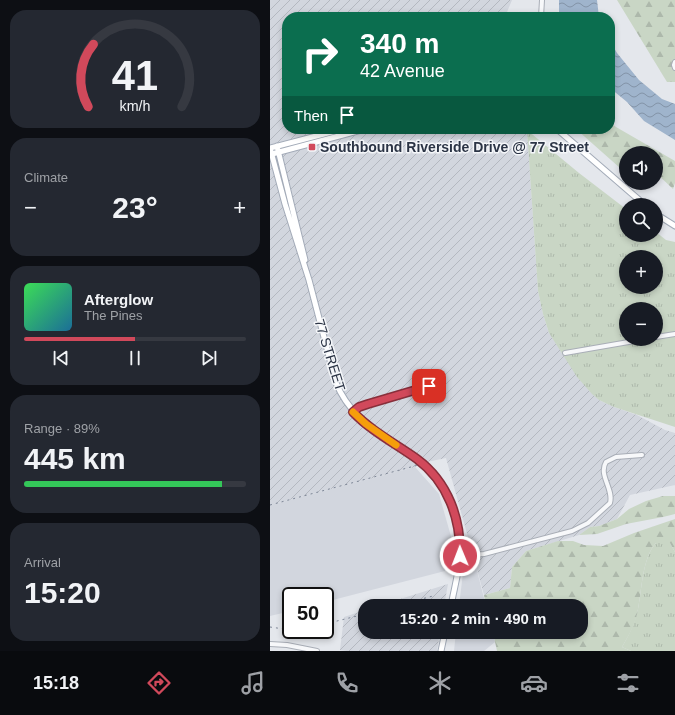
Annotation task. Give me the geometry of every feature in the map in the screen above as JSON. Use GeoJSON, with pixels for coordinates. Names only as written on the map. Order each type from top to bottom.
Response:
{"type":"FeatureCollection","features":[{"type":"Feature","properties":{"kind":"main road"},"geometry":{"type":"LineString","coordinates":[[270,148],[324,134]]}},
{"type":"Feature","properties":{"kind":"main road"},"geometry":{"type":"LineString","coordinates":[[271,154],[346,134]]}},
{"type":"Feature","properties":{"kind":"main road"},"geometry":{"type":"LineString","coordinates":[[563,134],[637,198]]}},
{"type":"Feature","properties":{"kind":"main road","name":"77 STREET"},"geometry":{"type":"LineString","coordinates":[[277,146],[303,248],[306,271]]}},
{"type":"Feature","properties":{"kind":"main road","name":"77 STREET"},"geometry":{"type":"LineString","coordinates":[[270,148],[297,245],[306,271],[336,383],[344,399],[353,412],[366,424],[417,460],[439,483],[450,500],[456,516],[460,536],[460,556],[452,599]]}},
{"type":"Feature","properties":{"kind":"main road"},"geometry":{"type":"LineString","coordinates":[[663,218],[675,226]]}},
{"type":"Feature","properties":{"kind":"main road"},"geometry":{"type":"LineString","coordinates":[[441,651],[444,639]]}},
{"type":"Feature","properties":{"kind":"street"},"geometry":{"type":"LineString","coordinates":[[541,12],[542,0]]}},
{"type":"Feature","properties":{"kind":"street"},"geometry":{"type":"LineString","coordinates":[[675,62],[675,68]]}},
{"type":"Feature","properties":{"kind":"street"},"geometry":{"type":"LineString","coordinates":[[663,336],[675,334]]}},
{"type":"Feature","properties":{"kind":"street"},"geometry":{"type":"LineString","coordinates":[[565,353],[619,344]]}},
{"type":"Feature","properties":{"kind":"street"},"geometry":{"type":"LineString","coordinates":[[353,412],[359,407],[429,386]]}},
{"type":"Feature","properties":{"kind":"street"},"geometry":{"type":"LineString","coordinates":[[460,556],[472,556],[494,552],[582,527],[607,507],[611,499],[603,469],[606,462],[616,457],[642,455]]}},
{"type":"Feature","properties":{"kind":"street"},"geometry":{"type":"LineString","coordinates":[[270,644],[286,645],[317,651]]}},
{"type":"Feature","properties":{"kind":"shaded area"},"geometry":{"type":"Polygon","coordinates":[[[270,0],[512,0],[507,12],[282,12],[282,134],[527,134],[538,291],[549,333],[599,400],[637,415],[665,430],[675,433],[675,485],[630,495],[617,519],[599,526],[590,527],[579,535],[526,551],[512,567],[510,588],[484,595],[446,458],[422,463],[415,467],[270,505],[270,0]]]}},
{"type":"Feature","properties":{"kind":"shaded area"},"geometry":{"type":"Polygon","coordinates":[[[415,467],[439,494],[452,540],[445,571],[334,600],[334,587],[282,587],[282,613],[270,616],[270,505],[415,467]]]}},
{"type":"Feature","properties":{"kind":"shaded area"},"geometry":{"type":"Polygon","coordinates":[[[476,567],[484,599],[460,599],[463,573],[476,567]]]}},
{"type":"Feature","properties":{"kind":"shaded area"},"geometry":{"type":"Polygon","coordinates":[[[448,584],[445,599],[400,599],[448,584]]]}},
{"type":"Feature","properties":{"kind":"shaded area"},"geometry":{"type":"Polygon","coordinates":[[[358,612],[358,639],[439,639],[437,651],[340,650],[344,617],[358,612]]]}},
{"type":"Feature","properties":{"kind":"shaded area"},"geometry":{"type":"Polygon","coordinates":[[[455,639],[494,639],[495,642],[484,651],[454,651],[455,639]]]}},
{"type":"Feature","properties":{"kind":"green space"},"geometry":{"type":"Polygon","coordinates":[[[617,0],[675,0],[675,82],[667,82],[617,0]]]}},
{"type":"Feature","properties":{"kind":"green space"},"geometry":{"type":"Polygon","coordinates":[[[615,126],[649,146],[619,146],[619,167],[582,134],[615,134],[615,126]]]}},
{"type":"Feature","properties":{"kind":"green space"},"geometry":{"type":"Polygon","coordinates":[[[527,134],[532,134],[619,204],[619,242],[663,242],[663,238],[666,240],[675,242],[675,427],[614,407],[599,400],[577,377],[549,333],[538,291],[527,134]]]}},
{"type":"Feature","properties":{"kind":"green space"},"geometry":{"type":"Polygon","coordinates":[[[663,154],[675,161],[675,183],[673,189],[663,180],[663,154]]]}},
{"type":"Feature","properties":{"kind":"green space"},"geometry":{"type":"Polygon","coordinates":[[[663,496],[675,496],[675,514],[626,524],[597,534],[579,535],[590,527],[599,526],[617,519],[629,509],[646,501],[663,496]]]}},
{"type":"Feature","properties":{"kind":"green space"},"geometry":{"type":"Polygon","coordinates":[[[675,519],[675,552],[670,543],[656,543],[651,549],[645,565],[636,619],[622,647],[631,651],[497,651],[494,639],[588,639],[588,599],[485,599],[484,595],[510,588],[512,567],[526,551],[558,541],[573,541],[584,545],[603,546],[634,533],[675,519]]]}},
{"type":"Feature","properties":{"kind":"green space"},"geometry":{"type":"Polygon","coordinates":[[[656,543],[670,543],[675,552],[675,651],[631,651],[622,647],[635,619],[645,565],[651,549],[656,543]]]}},
{"type":"Feature","properties":{"kind":"water"},"geometry":{"type":"Polygon","coordinates":[[[559,0],[597,0],[598,12],[559,12],[559,0]]]}},
{"type":"Feature","properties":{"kind":"water"},"geometry":{"type":"Polygon","coordinates":[[[615,50],[639,80],[662,99],[675,104],[675,140],[644,121],[627,102],[615,92],[615,50]]]}},
{"type":"Feature","properties":{"kind":"railway"},"geometry":{"type":"LineString","coordinates":[[270,505],[422,464]]}},
{"type":"Feature","properties":{"kind":"railway"},"geometry":{"type":"LineString","coordinates":[[422,599],[433,596]]}},
{"type":"Feature","properties":{"kind":"railway"},"geometry":{"type":"LineString","coordinates":[[334,622],[358,616]]}},
{"type":"Feature","properties":{"kind":"railway"},"geometry":{"type":"LineString","coordinates":[[270,627],[282,629]]}},
{"type":"Feature","properties":{"kind":"slow traffic"},"geometry":{"type":"LineString","coordinates":[[353,412],[366,424],[396,445]]}},
{"type":"Feature","properties":{"kind":"place","name":"Southbound Riverside Drive @ 77 Street"},"geometry":{"type":"Point","coordinates":[312,147]}},
{"type":"Feature","properties":{"kind":"route"},"geometry":{"type":"LineString","coordinates":[[429,386],[359,407],[353,412],[366,424],[422,464],[444,489],[456,516],[460,536],[460,556]]}}]}
